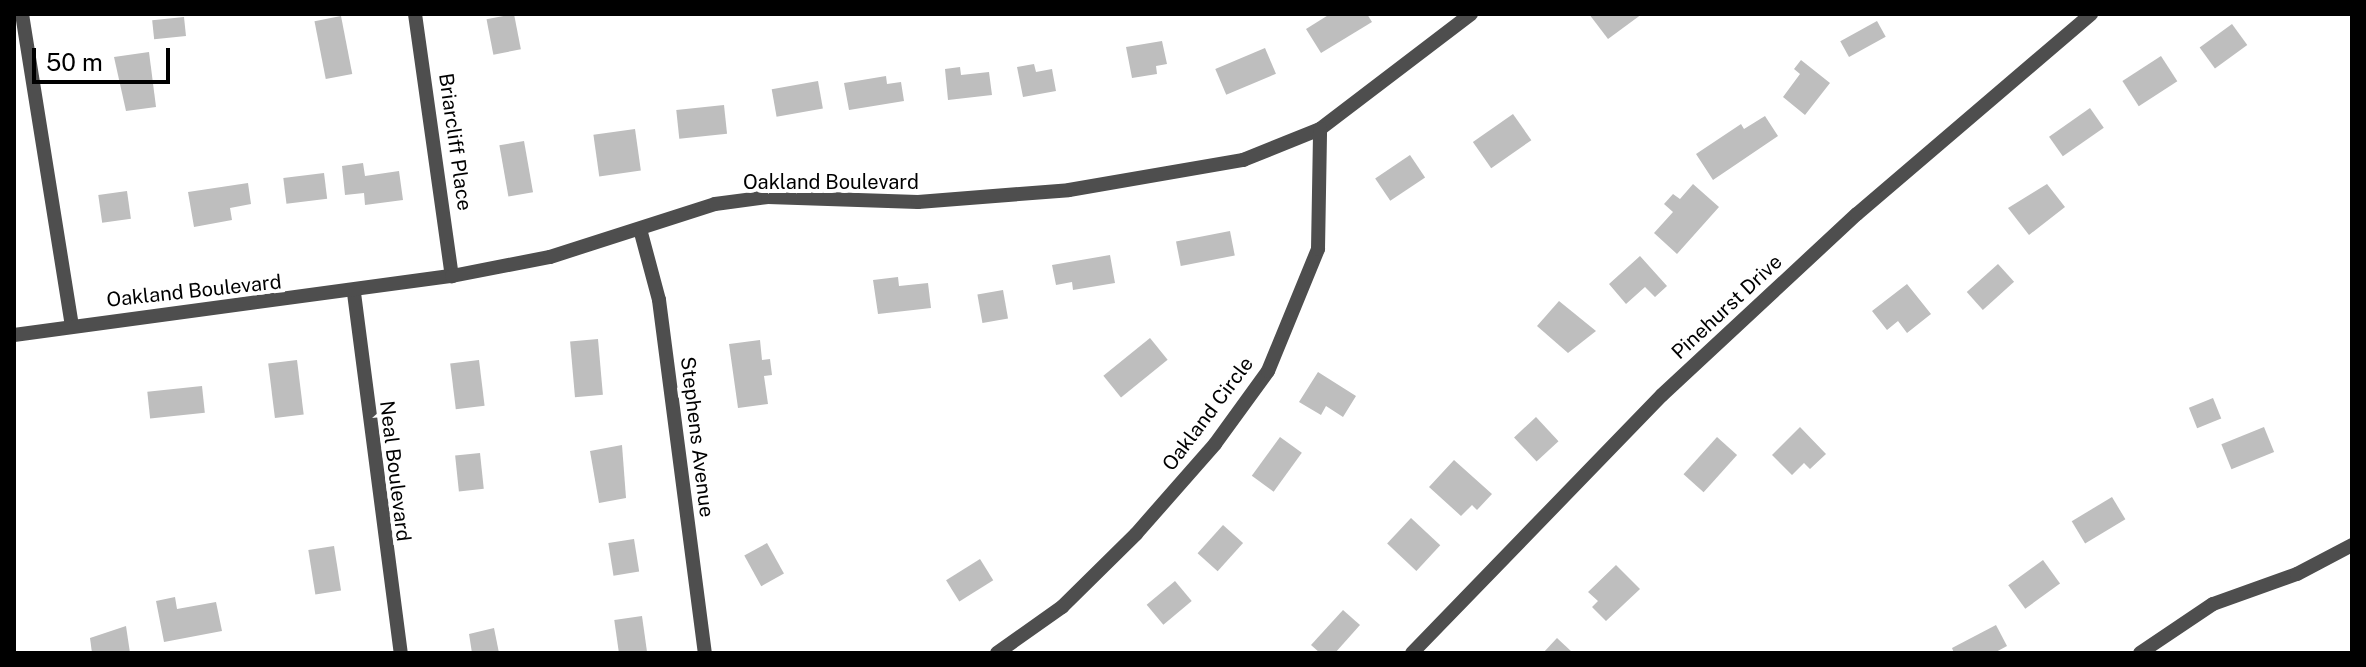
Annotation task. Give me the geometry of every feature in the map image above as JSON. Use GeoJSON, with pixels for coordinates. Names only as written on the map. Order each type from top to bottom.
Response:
{"type":"FeatureCollection","features":[{"type":"Feature","properties":{"kind":"street"},"geometry":{"type":"LineString","coordinates":[[22,14],[72,325]]}},
{"type":"Feature","properties":{"kind":"street","name":"Briarcliff Place"},"geometry":{"type":"LineString","coordinates":[[415,14],[452,276]]}},
{"type":"Feature","properties":{"kind":"street","name":"Oakland Boulevard"},"geometry":{"type":"LineString","coordinates":[[14,335],[72,325],[354,293],[452,276],[550,257],[715,204],[768,197],[918,202],[1069,190],[1243,160],[1320,129],[1471,14]]}},
{"type":"Feature","properties":{"kind":"street","name":"Pinehurst Drive"},"geometry":{"type":"LineString","coordinates":[[1412,653],[1662,395],[1857,214],[2091,14]]}},
{"type":"Feature","properties":{"kind":"street","name":"Oakland Circle"},"geometry":{"type":"LineString","coordinates":[[997,653],[1062,607],[1136,534],[1215,444],[1268,371],[1318,249],[1320,129]]}},
{"type":"Feature","properties":{"kind":"street","name":"Stephens Avenue"},"geometry":{"type":"LineString","coordinates":[[640,229],[659,300],[705,653]]}},
{"type":"Feature","properties":{"kind":"street","name":"Neal Boulevard"},"geometry":{"type":"LineString","coordinates":[[354,293],[401,653]]}},
{"type":"Feature","properties":{"kind":"street"},"geometry":{"type":"LineString","coordinates":[[2140,653],[2213,604],[2297,574],[2352,545]]}},
{"type":"Feature","properties":{"kind":"building"},"geometry":{"type":"Polygon","coordinates":[[[514,14],[521,49],[493,55],[487,19],[514,14]]]}},
{"type":"Feature","properties":{"kind":"building"},"geometry":{"type":"Polygon","coordinates":[[[1330,14],[1367,14],[1372,22],[1321,53],[1306,29],[1330,14]]]}},
{"type":"Feature","properties":{"kind":"building"},"geometry":{"type":"Polygon","coordinates":[[[1589,14],[1642,14],[1608,39],[1589,14]]]}},
{"type":"Feature","properties":{"kind":"building"},"geometry":{"type":"Polygon","coordinates":[[[341,16],[352,74],[326,79],[314,21],[341,16]]]}},
{"type":"Feature","properties":{"kind":"building"},"geometry":{"type":"Polygon","coordinates":[[[184,17],[186,36],[154,39],[152,20],[184,17]]]}},
{"type":"Feature","properties":{"kind":"building"},"geometry":{"type":"Polygon","coordinates":[[[1877,21],[1886,37],[1849,57],[1840,41],[1877,21]]]}},
{"type":"Feature","properties":{"kind":"building"},"geometry":{"type":"Polygon","coordinates":[[[2232,24],[2247,45],[2215,69],[2200,48],[2232,24]]]}},
{"type":"Feature","properties":{"kind":"building"},"geometry":{"type":"Polygon","coordinates":[[[1162,41],[1167,64],[1156,66],[1157,74],[1132,78],[1126,47],[1162,41]]]}},
{"type":"Feature","properties":{"kind":"building"},"geometry":{"type":"Polygon","coordinates":[[[1265,48],[1276,74],[1226,95],[1215,69],[1265,48]]]}},
{"type":"Feature","properties":{"kind":"building"},"geometry":{"type":"Polygon","coordinates":[[[149,52],[156,107],[126,111],[114,57],[149,52]]]}},
{"type":"Feature","properties":{"kind":"building"},"geometry":{"type":"Polygon","coordinates":[[[2161,56],[2177,81],[2139,106],[2122,81],[2161,56]]]}},
{"type":"Feature","properties":{"kind":"building"},"geometry":{"type":"Polygon","coordinates":[[[1801,60],[1830,83],[1805,115],[1783,97],[1800,74],[1794,69],[1801,60]]]}},
{"type":"Feature","properties":{"kind":"building"},"geometry":{"type":"Polygon","coordinates":[[[1034,64],[1036,72],[1052,69],[1056,91],[1023,97],[1017,67],[1034,64]]]}},
{"type":"Feature","properties":{"kind":"building"},"geometry":{"type":"Polygon","coordinates":[[[960,67],[961,75],[989,72],[992,95],[948,100],[945,69],[960,67]]]}},
{"type":"Feature","properties":{"kind":"building"},"geometry":{"type":"Polygon","coordinates":[[[886,76],[887,84],[901,82],[904,101],[849,110],[844,83],[886,76]]]}},
{"type":"Feature","properties":{"kind":"building"},"geometry":{"type":"Polygon","coordinates":[[[818,81],[823,109],[777,117],[772,89],[818,81]]]}},
{"type":"Feature","properties":{"kind":"building"},"geometry":{"type":"Polygon","coordinates":[[[724,105],[727,134],[679,139],[676,110],[724,105]]]}},
{"type":"Feature","properties":{"kind":"building"},"geometry":{"type":"Polygon","coordinates":[[[2090,108],[2104,128],[2063,156],[2049,137],[2090,108]]]}},
{"type":"Feature","properties":{"kind":"building"},"geometry":{"type":"Polygon","coordinates":[[[1513,114],[1531,140],[1491,168],[1473,142],[1513,114]]]}},
{"type":"Feature","properties":{"kind":"building"},"geometry":{"type":"Polygon","coordinates":[[[1765,116],[1778,136],[1713,180],[1696,154],[1741,124],[1744,129],[1765,116]]]}},
{"type":"Feature","properties":{"kind":"building"},"geometry":{"type":"Polygon","coordinates":[[[635,129],[641,171],[599,176],[593,135],[635,129]]]}},
{"type":"Feature","properties":{"kind":"building"},"geometry":{"type":"Polygon","coordinates":[[[524,141],[533,192],[508,197],[499,145],[524,141]]]}},
{"type":"Feature","properties":{"kind":"building"},"geometry":{"type":"Polygon","coordinates":[[[1410,155],[1425,177],[1390,201],[1375,178],[1410,155]]]}},
{"type":"Feature","properties":{"kind":"building"},"geometry":{"type":"Polygon","coordinates":[[[363,163],[365,176],[399,171],[403,200],[365,205],[364,193],[345,195],[342,166],[363,163]]]}},
{"type":"Feature","properties":{"kind":"building"},"geometry":{"type":"Polygon","coordinates":[[[324,173],[327,199],[286,204],[283,178],[324,173]]]}},
{"type":"Feature","properties":{"kind":"building"},"geometry":{"type":"Polygon","coordinates":[[[248,183],[251,204],[230,208],[232,220],[194,227],[188,192],[248,183]]]}},
{"type":"Feature","properties":{"kind":"building"},"geometry":{"type":"Polygon","coordinates":[[[1693,184],[1719,207],[1677,254],[1654,233],[1673,212],[1664,204],[1673,194],[1680,199],[1693,184]]]}},
{"type":"Feature","properties":{"kind":"building"},"geometry":{"type":"Polygon","coordinates":[[[2047,184],[2065,207],[2029,235],[2008,208],[2047,184]]]}},
{"type":"Feature","properties":{"kind":"building"},"geometry":{"type":"Polygon","coordinates":[[[127,191],[131,219],[102,223],[98,195],[127,191]]]}},
{"type":"Feature","properties":{"kind":"building"},"geometry":{"type":"Polygon","coordinates":[[[1230,231],[1235,256],[1181,266],[1176,241],[1230,231]]]}},
{"type":"Feature","properties":{"kind":"building"},"geometry":{"type":"Polygon","coordinates":[[[1110,255],[1115,283],[1073,290],[1072,282],[1056,285],[1052,265],[1110,255]]]}},
{"type":"Feature","properties":{"kind":"building"},"geometry":{"type":"Polygon","coordinates":[[[1640,256],[1667,286],[1655,297],[1645,287],[1626,304],[1609,284],[1640,256]]]}},
{"type":"Feature","properties":{"kind":"building"},"geometry":{"type":"Polygon","coordinates":[[[1998,264],[2014,282],[1983,310],[1967,292],[1998,264]]]}},
{"type":"Feature","properties":{"kind":"building"},"geometry":{"type":"Polygon","coordinates":[[[898,277],[899,286],[928,283],[931,308],[878,314],[873,280],[898,277]]]}},
{"type":"Feature","properties":{"kind":"building"},"geometry":{"type":"Polygon","coordinates":[[[1907,284],[1931,314],[1907,333],[1898,321],[1887,330],[1872,311],[1907,284]]]}},
{"type":"Feature","properties":{"kind":"building"},"geometry":{"type":"Polygon","coordinates":[[[1003,290],[1008,319],[982,323],[977,295],[1003,290]]]}},
{"type":"Feature","properties":{"kind":"building"},"geometry":{"type":"Polygon","coordinates":[[[1559,301],[1596,331],[1568,353],[1537,326],[1559,301]]]}},
{"type":"Feature","properties":{"kind":"building"},"geometry":{"type":"Polygon","coordinates":[[[1150,338],[1168,360],[1121,398],[1103,376],[1150,338]]]}},
{"type":"Feature","properties":{"kind":"building"},"geometry":{"type":"Polygon","coordinates":[[[598,339],[603,395],[575,397],[570,341],[598,339]]]}},
{"type":"Feature","properties":{"kind":"building"},"geometry":{"type":"Polygon","coordinates":[[[760,340],[762,360],[770,359],[772,375],[764,376],[768,404],[738,408],[729,344],[760,340]]]}},
{"type":"Feature","properties":{"kind":"building"},"geometry":{"type":"Polygon","coordinates":[[[297,360],[304,415],[275,418],[268,364],[297,360]]]}},
{"type":"Feature","properties":{"kind":"building"},"geometry":{"type":"Polygon","coordinates":[[[479,360],[485,406],[456,409],[450,364],[479,360]]]}},
{"type":"Feature","properties":{"kind":"building"},"geometry":{"type":"Polygon","coordinates":[[[1318,372],[1356,396],[1343,417],[1326,406],[1321,415],[1299,402],[1318,372]]]}},
{"type":"Feature","properties":{"kind":"building"},"geometry":{"type":"Polygon","coordinates":[[[202,386],[205,413],[150,419],[147,392],[202,386]]]}},
{"type":"Feature","properties":{"kind":"building"},"geometry":{"type":"Polygon","coordinates":[[[2213,398],[2221,418],[2197,428],[2189,408],[2213,398]]]}},
{"type":"Feature","properties":{"kind":"building"},"geometry":{"type":"Polygon","coordinates":[[[1536,417],[1559,441],[1537,462],[1514,437],[1536,417]]]}},
{"type":"Feature","properties":{"kind":"building"},"geometry":{"type":"Polygon","coordinates":[[[1800,427],[1826,454],[1810,469],[1804,463],[1792,475],[1772,455],[1800,427]]]}},
{"type":"Feature","properties":{"kind":"building"},"geometry":{"type":"Polygon","coordinates":[[[2264,427],[2274,452],[2231,469],[2221,444],[2264,427]]]}},
{"type":"Feature","properties":{"kind":"building"},"geometry":{"type":"Polygon","coordinates":[[[1280,437],[1302,453],[1274,492],[1252,476],[1280,437]]]}},
{"type":"Feature","properties":{"kind":"building"},"geometry":{"type":"Polygon","coordinates":[[[1717,437],[1737,455],[1704,492],[1684,474],[1717,437]]]}},
{"type":"Feature","properties":{"kind":"building"},"geometry":{"type":"Polygon","coordinates":[[[622,445],[626,498],[599,503],[590,451],[622,445]]]}},
{"type":"Feature","properties":{"kind":"building"},"geometry":{"type":"Polygon","coordinates":[[[480,453],[484,489],[459,491],[455,456],[480,453]]]}},
{"type":"Feature","properties":{"kind":"building"},"geometry":{"type":"Polygon","coordinates":[[[1454,460],[1492,494],[1477,510],[1472,505],[1461,516],[1429,487],[1454,460]]]}},
{"type":"Feature","properties":{"kind":"building"},"geometry":{"type":"Polygon","coordinates":[[[2112,497],[2125,519],[2085,543],[2072,521],[2112,497]]]}},
{"type":"Feature","properties":{"kind":"building"},"geometry":{"type":"Polygon","coordinates":[[[1411,518],[1440,545],[1416,571],[1387,544],[1411,518]]]}},
{"type":"Feature","properties":{"kind":"building"},"geometry":{"type":"Polygon","coordinates":[[[1223,525],[1243,543],[1218,571],[1198,553],[1223,525]]]}},
{"type":"Feature","properties":{"kind":"building"},"geometry":{"type":"Polygon","coordinates":[[[634,539],[639,572],[613,576],[608,543],[634,539]]]}},
{"type":"Feature","properties":{"kind":"building"},"geometry":{"type":"Polygon","coordinates":[[[767,543],[784,574],[761,586],[744,556],[767,543]]]}},
{"type":"Feature","properties":{"kind":"building"},"geometry":{"type":"Polygon","coordinates":[[[334,546],[341,590],[315,595],[308,550],[334,546]]]}},
{"type":"Feature","properties":{"kind":"building"},"geometry":{"type":"Polygon","coordinates":[[[980,559],[993,580],[959,601],[946,580],[980,559]]]}},
{"type":"Feature","properties":{"kind":"building"},"geometry":{"type":"Polygon","coordinates":[[[2043,560],[2060,583],[2025,609],[2008,585],[2043,560]]]}},
{"type":"Feature","properties":{"kind":"building"},"geometry":{"type":"Polygon","coordinates":[[[1616,565],[1640,589],[1606,621],[1592,607],[1598,601],[1588,592],[1616,565]]]}},
{"type":"Feature","properties":{"kind":"building"},"geometry":{"type":"Polygon","coordinates":[[[1175,581],[1192,601],[1163,625],[1147,605],[1175,581]]]}},
{"type":"Feature","properties":{"kind":"building"},"geometry":{"type":"Polygon","coordinates":[[[175,597],[177,609],[216,602],[222,631],[164,642],[156,601],[175,597]]]}},
{"type":"Feature","properties":{"kind":"building"},"geometry":{"type":"Polygon","coordinates":[[[1343,610],[1360,625],[1335,653],[1320,653],[1311,645],[1343,610]]]}},
{"type":"Feature","properties":{"kind":"building"},"geometry":{"type":"Polygon","coordinates":[[[642,616],[647,653],[619,653],[614,620],[642,616]]]}},
{"type":"Feature","properties":{"kind":"building"},"geometry":{"type":"Polygon","coordinates":[[[1996,625],[2007,646],[1994,653],[1954,653],[1952,648],[1996,625]]]}},
{"type":"Feature","properties":{"kind":"building"},"geometry":{"type":"Polygon","coordinates":[[[126,626],[130,653],[92,653],[90,638],[126,626]]]}},
{"type":"Feature","properties":{"kind":"building"},"geometry":{"type":"Polygon","coordinates":[[[494,628],[499,653],[472,653],[469,634],[494,628]]]}},
{"type":"Feature","properties":{"kind":"building"},"geometry":{"type":"Polygon","coordinates":[[[1557,638],[1573,653],[1543,653],[1557,638]]]}}]}
